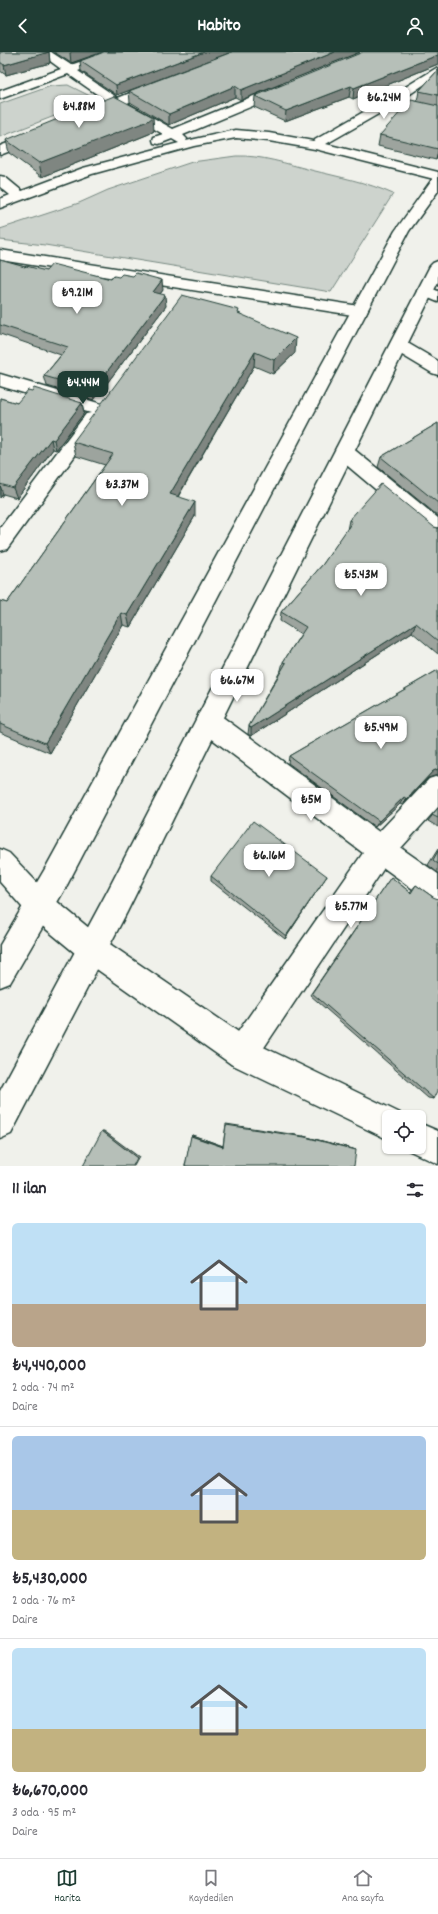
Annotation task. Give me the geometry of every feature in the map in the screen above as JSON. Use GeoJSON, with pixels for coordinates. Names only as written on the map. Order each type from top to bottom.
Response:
{"type":"FeatureCollection","features":[{"type":"Feature","properties":{"kind":"street"},"geometry":{"type":"LineString","coordinates":[[44,52],[116,102],[172,135],[192,143]]}},
{"type":"Feature","properties":{"kind":"street"},"geometry":{"type":"LineString","coordinates":[[0,95],[70,71],[119,52]]}},
{"type":"Feature","properties":{"kind":"street"},"geometry":{"type":"LineString","coordinates":[[315,145],[390,102],[438,70]]}},
{"type":"Feature","properties":{"kind":"street"},"geometry":{"type":"LineString","coordinates":[[79,118],[166,83]]}},
{"type":"Feature","properties":{"kind":"street"},"geometry":{"type":"LineString","coordinates":[[0,204],[88,171],[294,84]]}},
{"type":"Feature","properties":{"kind":"street"},"geometry":{"type":"LineString","coordinates":[[390,102],[405,105]]}},
{"type":"Feature","properties":{"kind":"street"},"geometry":{"type":"LineString","coordinates":[[0,151],[50,130]]}},
{"type":"Feature","properties":{"kind":"street"},"geometry":{"type":"LineString","coordinates":[[88,171],[123,163],[192,143],[236,134],[269,137],[315,145],[438,176]]}},
{"type":"Feature","properties":{"kind":"street"},"geometry":{"type":"LineString","coordinates":[[0,180],[19,196]]}},
{"type":"Feature","properties":{"kind":"street"},"geometry":{"type":"LineString","coordinates":[[0,973],[60,870],[402,231],[438,181]]}},
{"type":"Feature","properties":{"kind":"street"},"geometry":{"type":"LineString","coordinates":[[0,255],[187,292],[359,312]]}},
{"type":"Feature","properties":{"kind":"street"},"geometry":{"type":"LineString","coordinates":[[0,1123],[91,948],[117,902],[398,345],[432,294],[438,266]]}},
{"type":"Feature","properties":{"kind":"street"},"geometry":{"type":"LineString","coordinates":[[398,345],[438,369]]}},
{"type":"Feature","properties":{"kind":"street"},"geometry":{"type":"LineString","coordinates":[[0,380],[104,403],[0,543]]}},
{"type":"Feature","properties":{"kind":"street"},"geometry":{"type":"LineString","coordinates":[[344,452],[438,530]]}},
{"type":"Feature","properties":{"kind":"street"},"geometry":{"type":"LineString","coordinates":[[208,721],[381,850],[438,890]]}},
{"type":"Feature","properties":{"kind":"street"},"geometry":{"type":"LineString","coordinates":[[242,1052],[381,850],[438,788]]}},
{"type":"Feature","properties":{"kind":"street"},"geometry":{"type":"LineString","coordinates":[[0,862],[39,905],[91,948],[242,1052],[382,1121]]}},
{"type":"Feature","properties":{"kind":"street"},"geometry":{"type":"LineString","coordinates":[[426,1142],[438,1148]]}},
{"type":"Feature","properties":{"kind":"shaded area"},"geometry":{"type":"Polygon","coordinates":[[[68,85],[90,96],[91,102],[0,137],[0,104],[51,86],[68,85]]]}},
{"type":"Feature","properties":{"kind":"shaded area"},"geometry":{"type":"Polygon","coordinates":[[[236,156],[274,160],[363,183],[393,194],[331,292],[45,245],[0,240],[0,229],[79,203],[108,190],[192,162],[236,156]]]}},
{"type":"Feature","properties":{"kind":"building"},"geometry":{"type":"Polygon","coordinates":[[[0,52],[49,52],[4,65],[0,62],[0,52]]]}},
{"type":"Feature","properties":{"kind":"building"},"geometry":{"type":"Polygon","coordinates":[[[104,52],[204,52],[116,85],[80,61],[104,52]]]}},
{"type":"Feature","properties":{"kind":"building"},"geometry":{"type":"Polygon","coordinates":[[[232,52],[335,52],[241,90],[235,86],[169,114],[129,91],[232,52]]]}},
{"type":"Feature","properties":{"kind":"building"},"geometry":{"type":"Polygon","coordinates":[[[363,52],[438,52],[438,55],[354,88],[351,86],[286,111],[255,96],[363,52]]]}},
{"type":"Feature","properties":{"kind":"building"},"geometry":{"type":"Polygon","coordinates":[[[438,70],[438,95],[419,91],[438,70]]]}},
{"type":"Feature","properties":{"kind":"building"},"geometry":{"type":"Polygon","coordinates":[[[114,96],[153,117],[148,121],[39,163],[6,140],[114,96]]]}},
{"type":"Feature","properties":{"kind":"building"},"geometry":{"type":"Polygon","coordinates":[[[411,100],[438,106],[438,149],[380,135],[411,100]]]}},
{"type":"Feature","properties":{"kind":"building"},"geometry":{"type":"Polygon","coordinates":[[[0,260],[46,271],[52,264],[111,279],[114,276],[119,277],[122,274],[133,276],[136,273],[162,280],[153,292],[165,295],[93,390],[44,376],[68,347],[0,325],[0,260]]]}},
{"type":"Feature","properties":{"kind":"building"},"geometry":{"type":"Polygon","coordinates":[[[182,295],[239,310],[238,313],[296,338],[274,360],[255,352],[170,494],[195,502],[127,615],[121,613],[45,743],[0,724],[0,601],[7,603],[113,454],[73,442],[182,295]]]}},
{"type":"Feature","properties":{"kind":"building"},"geometry":{"type":"Polygon","coordinates":[[[34,388],[82,403],[54,440],[51,439],[13,488],[0,484],[0,398],[17,403],[28,390],[32,391],[34,388]]]}},
{"type":"Feature","properties":{"kind":"building"},"geometry":{"type":"Polygon","coordinates":[[[438,423],[438,503],[381,457],[438,423]]]}},
{"type":"Feature","properties":{"kind":"building"},"geometry":{"type":"Polygon","coordinates":[[[381,484],[434,527],[438,528],[438,641],[416,623],[251,728],[249,726],[286,663],[283,662],[306,627],[281,612],[323,564],[352,522],[349,520],[381,484]]]}},
{"type":"Feature","properties":{"kind":"building"},"geometry":{"type":"Polygon","coordinates":[[[438,670],[438,769],[433,771],[407,799],[404,797],[379,821],[289,756],[438,670]]]}},
{"type":"Feature","properties":{"kind":"building"},"geometry":{"type":"Polygon","coordinates":[[[438,808],[438,818],[432,815],[438,808]]]}},
{"type":"Feature","properties":{"kind":"building"},"geometry":{"type":"Polygon","coordinates":[[[253,821],[327,876],[286,936],[211,876],[253,821]]]}},
{"type":"Feature","properties":{"kind":"building"},"geometry":{"type":"Polygon","coordinates":[[[438,851],[438,864],[433,860],[438,851]]]}},
{"type":"Feature","properties":{"kind":"building"},"geometry":{"type":"Polygon","coordinates":[[[391,877],[411,893],[416,885],[438,899],[438,1091],[434,1099],[312,993],[391,877]]]}},
{"type":"Feature","properties":{"kind":"building"},"geometry":{"type":"Polygon","coordinates":[[[226,1125],[305,1137],[356,1150],[354,1166],[185,1166],[191,1136],[223,1147],[226,1125]]]}},
{"type":"Feature","properties":{"kind":"building"},"geometry":{"type":"Polygon","coordinates":[[[102,1131],[137,1158],[133,1166],[83,1166],[102,1131]]]}}]}
